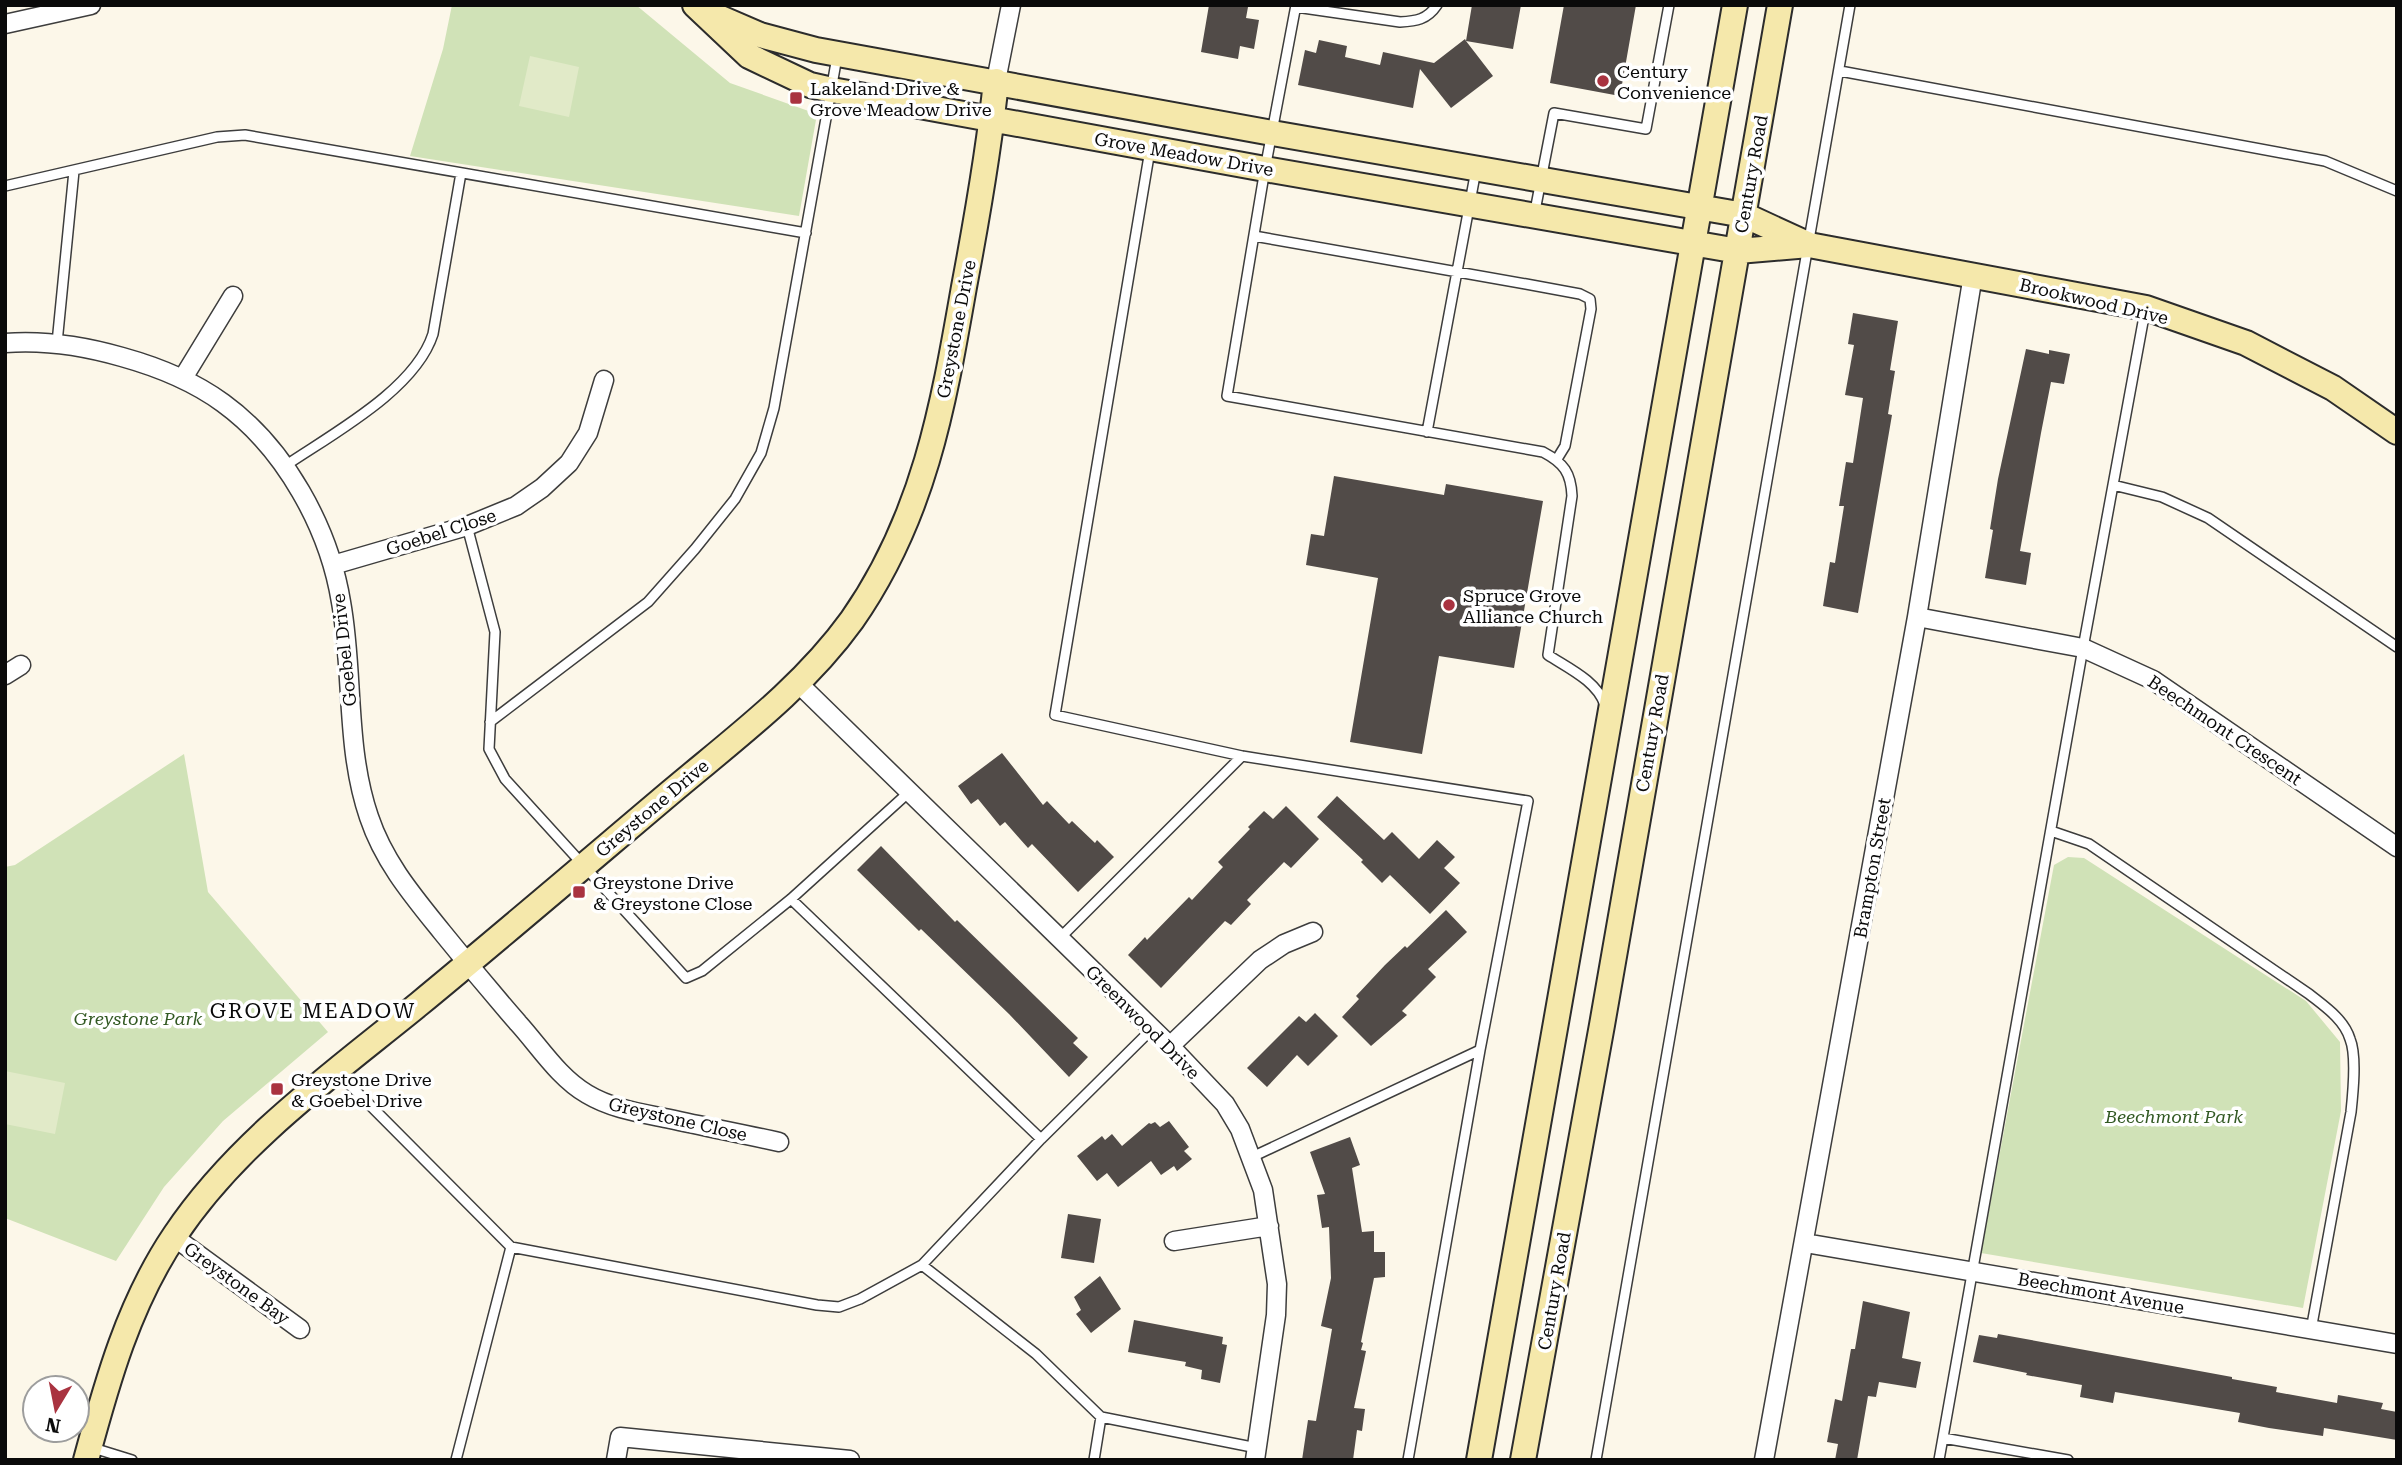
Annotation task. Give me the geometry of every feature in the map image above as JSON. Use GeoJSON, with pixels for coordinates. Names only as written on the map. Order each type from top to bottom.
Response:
{"type":"FeatureCollection","features":[{"type":"Feature","properties":{"kind":"street"},"geometry":{"type":"LineString","coordinates":[[5,23],[91,5]]}},
{"type":"Feature","properties":{"kind":"street"},"geometry":{"type":"LineString","coordinates":[[996,82],[1011,5]]}},
{"type":"Feature","properties":{"kind":"street"},"geometry":{"type":"LineString","coordinates":[[1479,1460],[1735,5]]}},
{"type":"Feature","properties":{"kind":"street","name":"Century Road"},"geometry":{"type":"LineString","coordinates":[[1523,1460],[1780,5]]}},
{"type":"Feature","properties":{"kind":"street","name":"Grove Meadow Drive"},"geometry":{"type":"LineString","coordinates":[[697,7],[760,35],[838,53],[1272,133],[1744,215]]}},
{"type":"Feature","properties":{"kind":"street","name":"Grove Meadow Drive"},"geometry":{"type":"LineString","coordinates":[[697,7],[749,56],[810,85],[1265,169],[1738,251]]}},
{"type":"Feature","properties":{"kind":"street","name":"Greystone Drive"},"geometry":{"type":"LineString","coordinates":[[88,1453],[113,1366],[140,1295],[174,1237],[237,1160],[336,1071],[799,684],[852,619],[898,543],[929,461],[948,382],[996,82]]}},
{"type":"Feature","properties":{"kind":"street","name":"Brookwood Drive"},"geometry":{"type":"LineString","coordinates":[[1744,215],[1809,245],[2146,308],[2246,343],[2333,388],[2397,432]]}},
{"type":"Feature","properties":{"kind":"street","name":"Brookwood Drive"},"geometry":{"type":"LineString","coordinates":[[1738,251],[1809,245]]}},
{"type":"Feature","properties":{"kind":"street","name":"Brampton Street"},"geometry":{"type":"LineString","coordinates":[[1764,1460],[1917,617],[1973,275]]}},
{"type":"Feature","properties":{"kind":"street"},"geometry":{"type":"LineString","coordinates":[[183,378],[233,296]]}},
{"type":"Feature","properties":{"kind":"street","name":"Goebel Drive"},"geometry":{"type":"LineString","coordinates":[[5,343],[57,343],[107,352],[183,378],[225,404],[285,466],[323,534],[333,565],[342,603],[353,745],[369,817],[397,876],[467,964]]}},
{"type":"Feature","properties":{"kind":"street","name":"Goebel Close"},"geometry":{"type":"LineString","coordinates":[[333,565],[467,526],[516,506],[542,488],[569,463],[588,433],[604,380]]}},
{"type":"Feature","properties":{"kind":"street","name":"Beechmont Crescent"},"geometry":{"type":"LineString","coordinates":[[1917,617],[2083,648],[2153,680],[2397,847]]}},
{"type":"Feature","properties":{"kind":"street"},"geometry":{"type":"LineString","coordinates":[[5,675],[21,665]]}},
{"type":"Feature","properties":{"kind":"street","name":"Greenwood Drive"},"geometry":{"type":"LineString","coordinates":[[799,684],[1170,1046],[1225,1104],[1240,1129],[1263,1191],[1277,1284],[1276,1315],[1256,1454]]}},
{"type":"Feature","properties":{"kind":"street"},"geometry":{"type":"LineString","coordinates":[[1170,1046],[1260,960],[1284,944],[1313,932]]}},
{"type":"Feature","properties":{"kind":"street","name":"Greystone Close"},"geometry":{"type":"LineString","coordinates":[[467,964],[559,1070],[583,1092],[609,1106],[779,1142]]}},
{"type":"Feature","properties":{"kind":"street"},"geometry":{"type":"LineString","coordinates":[[1174,1241],[1269,1226]]}},
{"type":"Feature","properties":{"kind":"street","name":"Greystone Bay"},"geometry":{"type":"LineString","coordinates":[[174,1237],[300,1329]]}},
{"type":"Feature","properties":{"kind":"street","name":"Beechmont Avenue"},"geometry":{"type":"LineString","coordinates":[[1805,1243],[2397,1344]]}},
{"type":"Feature","properties":{"kind":"street"},"geometry":{"type":"LineString","coordinates":[[616,1460],[620,1437],[850,1460]]}},
{"type":"Feature","properties":{"kind":"lane"},"geometry":{"type":"LineString","coordinates":[[1437,5],[1430,15],[1416,22],[1399,22],[1296,6],[1265,169],[1227,396],[1543,452],[1557,459],[1567,469],[1572,496],[1548,655],[1592,685],[1602,698],[1609,720]]}},
{"type":"Feature","properties":{"kind":"lane"},"geometry":{"type":"LineString","coordinates":[[1534,216],[1554,113],[1646,128],[1669,5]]}},
{"type":"Feature","properties":{"kind":"lane"},"geometry":{"type":"LineString","coordinates":[[1596,1460],[1850,5]]}},
{"type":"Feature","properties":{"kind":"lane"},"geometry":{"type":"LineString","coordinates":[[490,722],[648,602],[735,499],[761,453],[774,408],[838,53]]}},
{"type":"Feature","properties":{"kind":"lane"},"geometry":{"type":"LineString","coordinates":[[1840,72],[2325,161],[2397,191]]}},
{"type":"Feature","properties":{"kind":"lane"},"geometry":{"type":"LineString","coordinates":[[5,186],[218,137],[245,135],[806,233]]}},
{"type":"Feature","properties":{"kind":"lane"},"geometry":{"type":"LineString","coordinates":[[1150,148],[1055,715],[1242,756],[1528,801],[1480,1050],[1408,1460]]}},
{"type":"Feature","properties":{"kind":"lane"},"geometry":{"type":"LineString","coordinates":[[1426,432],[1477,169]]}},
{"type":"Feature","properties":{"kind":"lane"},"geometry":{"type":"LineString","coordinates":[[57,343],[74,171]]}},
{"type":"Feature","properties":{"kind":"lane"},"geometry":{"type":"LineString","coordinates":[[285,466],[378,402],[405,380],[428,349],[433,334],[461,173]]}},
{"type":"Feature","properties":{"kind":"lane"},"geometry":{"type":"LineString","coordinates":[[1254,236],[1580,294],[1590,299],[1591,309],[1565,446],[1557,459]]}},
{"type":"Feature","properties":{"kind":"lane"},"geometry":{"type":"LineString","coordinates":[[1939,1460],[2146,308]]}},
{"type":"Feature","properties":{"kind":"lane"},"geometry":{"type":"LineString","coordinates":[[2113,485],[2162,497],[2208,518],[2397,646]]}},
{"type":"Feature","properties":{"kind":"lane"},"geometry":{"type":"LineString","coordinates":[[467,526],[495,632],[489,749],[505,779],[685,978],[702,971],[790,899],[908,793]]}},
{"type":"Feature","properties":{"kind":"lane"},"geometry":{"type":"LineString","coordinates":[[1059,939],[1242,756]]}},
{"type":"Feature","properties":{"kind":"lane"},"geometry":{"type":"LineString","coordinates":[[2051,831],[2088,844],[2309,994],[2335,1014],[2351,1039],[2354,1078],[2351,1112],[2311,1330]]}},
{"type":"Feature","properties":{"kind":"lane"},"geometry":{"type":"LineString","coordinates":[[790,899],[1041,1139]]}},
{"type":"Feature","properties":{"kind":"lane"},"geometry":{"type":"LineString","coordinates":[[336,1071],[511,1247],[839,1307],[860,1299],[922,1265],[1041,1139],[1152,1029]]}},
{"type":"Feature","properties":{"kind":"lane"},"geometry":{"type":"LineString","coordinates":[[1252,1157],[1480,1050]]}},
{"type":"Feature","properties":{"kind":"lane"},"geometry":{"type":"LineString","coordinates":[[456,1460],[511,1247]]}},
{"type":"Feature","properties":{"kind":"lane"},"geometry":{"type":"LineString","coordinates":[[922,1265],[1036,1354],[1101,1418],[1256,1454]]}},
{"type":"Feature","properties":{"kind":"lane"},"geometry":{"type":"LineString","coordinates":[[1094,1460],[1101,1418]]}},
{"type":"Feature","properties":{"kind":"lane"},"geometry":{"type":"LineString","coordinates":[[1943,1438],[2068,1460]]}},
{"type":"Feature","properties":{"kind":"lane"},"geometry":{"type":"LineString","coordinates":[[88,1453],[132,1460]]}},
{"type":"Feature","properties":{"kind":"green space"},"geometry":{"type":"Polygon","coordinates":[[[452,5],[636,5],[730,83],[817,114],[799,216],[410,156],[443,49],[452,5]]]}},
{"type":"Feature","properties":{"kind":"green space"},"geometry":{"type":"Polygon","coordinates":[[[530,56],[579,67],[569,117],[519,106],[530,56]]]}},
{"type":"Feature","properties":{"kind":"green space","name":"Greystone Park"},"geometry":{"type":"Polygon","coordinates":[[[184,754],[208,892],[328,1032],[223,1121],[164,1187],[116,1261],[5,1218],[5,867],[15,865],[184,754]]]}},
{"type":"Feature","properties":{"kind":"green space","name":"Beechmont Park"},"geometry":{"type":"Polygon","coordinates":[[[2068,857],[2084,858],[2306,1001],[2340,1042],[2341,1111],[2303,1308],[1981,1253],[2054,865],[2068,857]]]}},
{"type":"Feature","properties":{"kind":"green space"},"geometry":{"type":"Polygon","coordinates":[[[5,1071],[65,1083],[55,1134],[5,1124],[5,1071]]]}},
{"type":"Feature","properties":{"kind":"building"},"geometry":{"type":"Polygon","coordinates":[[[1209,5],[1248,7],[1246,18],[1259,20],[1254,49],[1240,46],[1238,59],[1201,52],[1209,5]]]}},
{"type":"Feature","properties":{"kind":"building"},"geometry":{"type":"Polygon","coordinates":[[[1472,5],[1521,5],[1513,49],[1466,41],[1472,5]]]}},
{"type":"Feature","properties":{"kind":"building"},"geometry":{"type":"Polygon","coordinates":[[[1564,5],[1636,5],[1620,96],[1550,83],[1564,5]]]}},
{"type":"Feature","properties":{"kind":"building"},"geometry":{"type":"Polygon","coordinates":[[[1465,39],[1493,76],[1451,108],[1420,69],[1413,108],[1298,85],[1305,50],[1316,53],[1319,40],[1347,46],[1345,57],[1380,65],[1383,52],[1434,63],[1465,39]]]}},
{"type":"Feature","properties":{"kind":"building"},"geometry":{"type":"Polygon","coordinates":[[[1853,313],[1898,321],[1890,370],[1895,371],[1888,414],[1892,415],[1858,613],[1823,606],[1830,562],[1835,563],[1844,506],[1839,506],[1846,462],[1853,463],[1863,398],[1845,395],[1854,345],[1848,344],[1853,313]]]}},
{"type":"Feature","properties":{"kind":"building"},"geometry":{"type":"Polygon","coordinates":[[[2026,349],[2049,354],[2049,350],[2070,354],[2064,384],[2051,382],[2041,433],[2020,551],[2031,553],[2026,585],[1985,578],[1998,479],[2026,349]]]}},
{"type":"Feature","properties":{"kind":"building","name":"Spruce Grove Alliance Church"},"geometry":{"type":"Polygon","coordinates":[[[1334,476],[1444,495],[1446,484],[1543,501],[1514,668],[1439,656],[1422,754],[1350,742],[1378,578],[1306,565],[1311,534],[1324,536],[1334,476]]]}},
{"type":"Feature","properties":{"kind":"building"},"geometry":{"type":"Polygon","coordinates":[[[1002,753],[1043,805],[1047,801],[1069,824],[1072,821],[1114,857],[1078,892],[1032,844],[1028,848],[1005,822],[1000,826],[978,799],[971,804],[958,786],[1002,753]]]}},
{"type":"Feature","properties":{"kind":"building"},"geometry":{"type":"Polygon","coordinates":[[[1337,796],[1384,840],[1392,832],[1419,859],[1437,840],[1455,857],[1444,868],[1460,883],[1430,914],[1390,875],[1382,883],[1361,862],[1363,860],[1317,817],[1337,796]]]}},
{"type":"Feature","properties":{"kind":"building"},"geometry":{"type":"Polygon","coordinates":[[[1286,806],[1319,839],[1291,868],[1284,862],[1247,900],[1251,904],[1231,925],[1225,921],[1161,988],[1128,955],[1145,937],[1147,940],[1189,897],[1192,900],[1223,867],[1218,862],[1264,811],[1273,819],[1286,806]]]}},
{"type":"Feature","properties":{"kind":"building"},"geometry":{"type":"Polygon","coordinates":[[[881,846],[955,922],[957,920],[1078,1038],[1073,1043],[1088,1057],[1069,1077],[1009,1014],[857,870],[881,846]]]}},
{"type":"Feature","properties":{"kind":"building"},"geometry":{"type":"Polygon","coordinates":[[[1446,910],[1467,932],[1428,969],[1436,977],[1402,1011],[1407,1015],[1371,1046],[1342,1017],[1359,999],[1356,996],[1385,965],[1405,946],[1407,948],[1446,910]]]}},
{"type":"Feature","properties":{"kind":"building"},"geometry":{"type":"Polygon","coordinates":[[[1315,1013],[1338,1036],[1308,1066],[1297,1055],[1267,1087],[1247,1068],[1299,1016],[1306,1022],[1315,1013]]]}},
{"type":"Feature","properties":{"kind":"building"},"geometry":{"type":"Polygon","coordinates":[[[1169,1121],[1189,1147],[1184,1151],[1192,1159],[1177,1171],[1174,1166],[1161,1175],[1151,1161],[1118,1187],[1107,1173],[1097,1181],[1077,1156],[1102,1136],[1105,1140],[1112,1134],[1122,1146],[1149,1123],[1155,1122],[1160,1127],[1169,1121]]]}},
{"type":"Feature","properties":{"kind":"building"},"geometry":{"type":"Polygon","coordinates":[[[1350,1137],[1360,1165],[1352,1168],[1362,1232],[1374,1231],[1374,1252],[1385,1252],[1385,1277],[1374,1278],[1361,1342],[1361,1350],[1366,1351],[1354,1408],[1365,1409],[1362,1431],[1357,1430],[1353,1460],[1302,1460],[1308,1420],[1316,1421],[1332,1329],[1321,1326],[1331,1278],[1329,1227],[1322,1228],[1317,1195],[1325,1194],[1310,1152],[1350,1137]]]}},
{"type":"Feature","properties":{"kind":"building"},"geometry":{"type":"Polygon","coordinates":[[[1068,1214],[1101,1219],[1094,1263],[1061,1258],[1068,1214]]]}},
{"type":"Feature","properties":{"kind":"building"},"geometry":{"type":"Polygon","coordinates":[[[1100,1276],[1121,1309],[1091,1333],[1076,1314],[1081,1310],[1074,1297],[1100,1276]]]}},
{"type":"Feature","properties":{"kind":"building"},"geometry":{"type":"Polygon","coordinates":[[[1863,1301],[1910,1312],[1902,1358],[1921,1362],[1916,1388],[1879,1382],[1876,1397],[1868,1396],[1857,1460],[1835,1460],[1838,1444],[1827,1442],[1835,1399],[1842,1401],[1863,1301]]]}},
{"type":"Feature","properties":{"kind":"building"},"geometry":{"type":"Polygon","coordinates":[[[1134,1320],[1223,1337],[1222,1344],[1227,1345],[1220,1383],[1201,1379],[1202,1370],[1185,1366],[1186,1362],[1128,1352],[1134,1320]]]}},
{"type":"Feature","properties":{"kind":"building"},"geometry":{"type":"Polygon","coordinates":[[[1998,1334],[2232,1377],[2277,1387],[2276,1392],[2337,1403],[2338,1395],[2383,1403],[2381,1409],[2397,1412],[2397,1440],[2324,1428],[2323,1436],[2269,1428],[2238,1422],[2240,1413],[2115,1392],[2113,1403],[2080,1397],[2082,1385],[1973,1362],[1979,1335],[1997,1338],[1998,1334]]]}},
{"type":"Feature","properties":{"kind":"place","name":"Century Convenience"},"geometry":{"type":"Point","coordinates":[1603,81]}},
{"type":"Feature","properties":{"kind":"place","name":"Lakeland Drive & Grove Meadow Drive"},"geometry":{"type":"Point","coordinates":[796,98]}},
{"type":"Feature","properties":{"kind":"place","name":"Spruce Grove Alliance Church"},"geometry":{"type":"Point","coordinates":[1449,605]}},
{"type":"Feature","properties":{"kind":"place","name":"Greystone Drive & Greystone Close"},"geometry":{"type":"Point","coordinates":[579,892]}},
{"type":"Feature","properties":{"kind":"place","name":"Greystone Drive & Goebel Drive"},"geometry":{"type":"Point","coordinates":[277,1089]}},
{"type":"Feature","properties":{"kind":"district","name":"GROVE MEADOW"},"geometry":{"type":"Point","coordinates":[313,1011]}}]}
